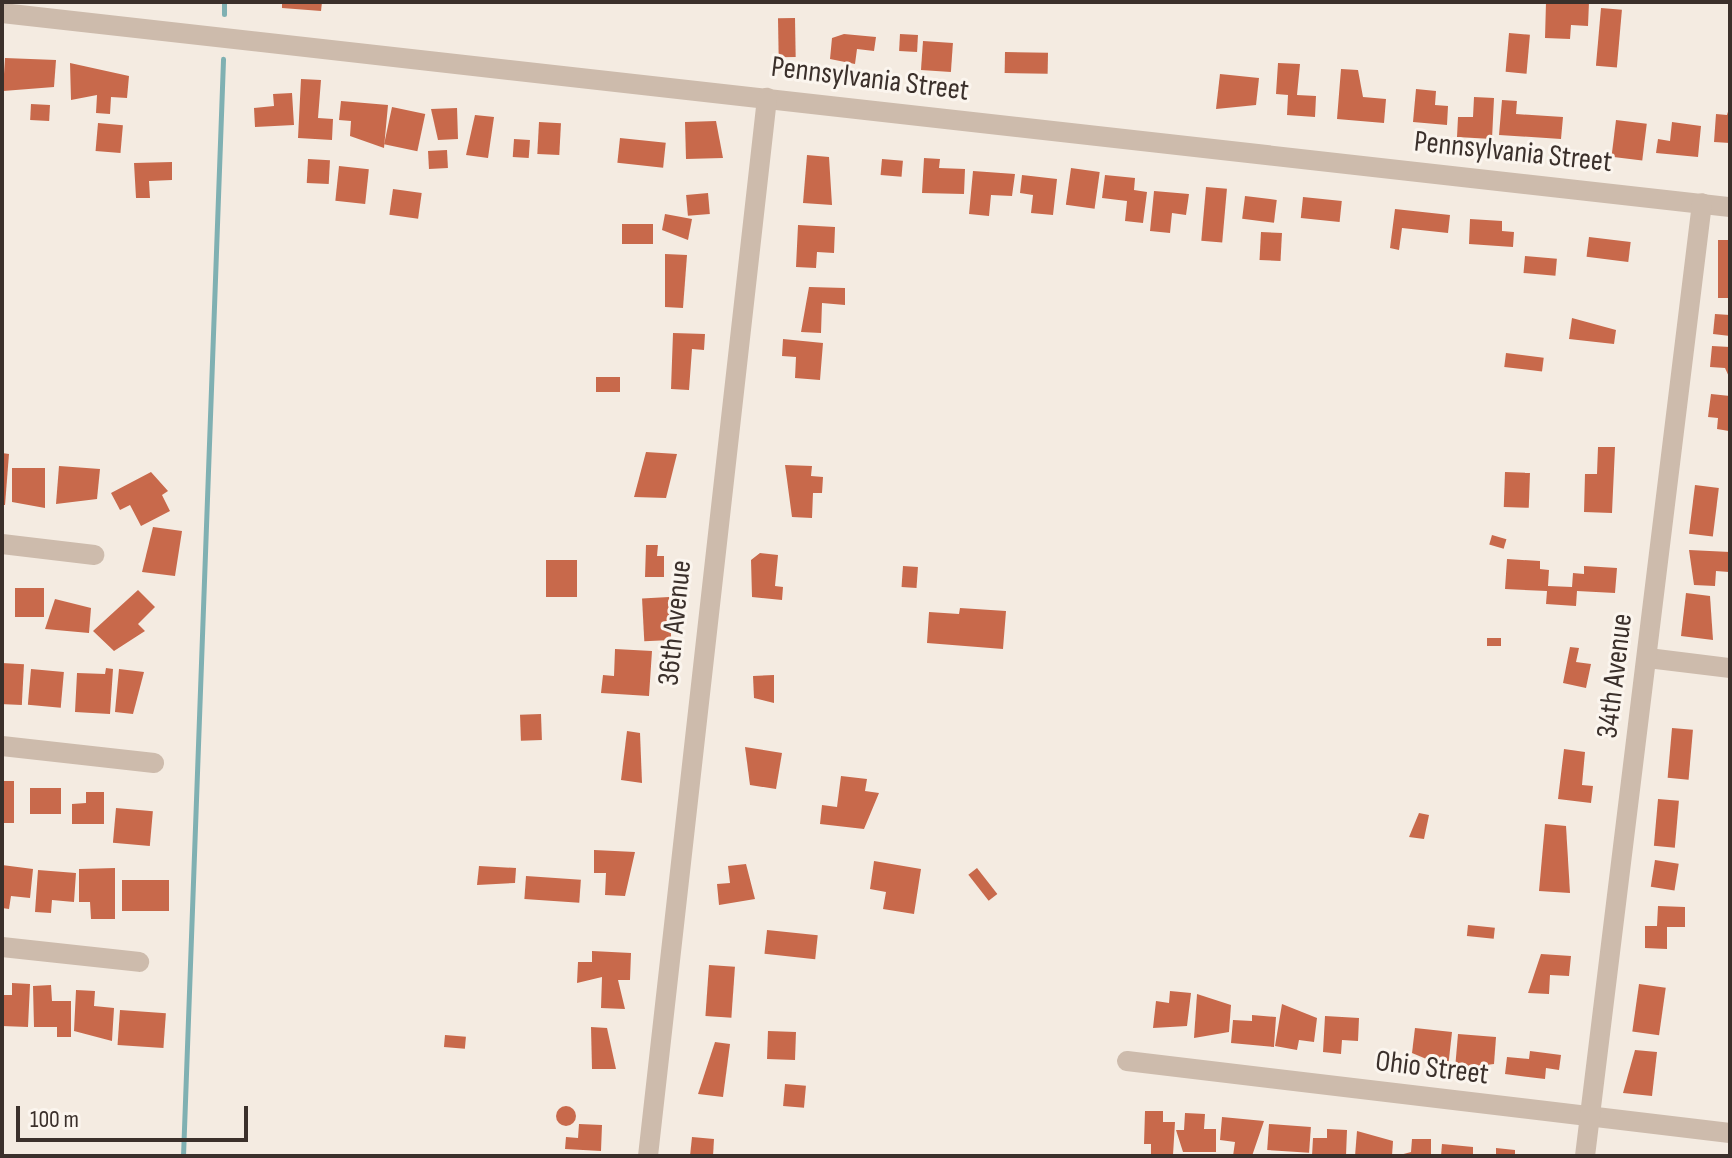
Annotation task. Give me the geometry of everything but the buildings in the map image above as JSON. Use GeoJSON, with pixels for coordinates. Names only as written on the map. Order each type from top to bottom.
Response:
{"type":"FeatureCollection","features":[{"type":"Feature","properties":{"kind":"street","name":"Pennsylvania Street"},"geometry":{"type":"LineString","coordinates":[[2,13],[1730,207]]}},
{"type":"Feature","properties":{"kind":"street","name":"36th Avenue"},"geometry":{"type":"LineString","coordinates":[[648,1156],[767,98]]}},
{"type":"Feature","properties":{"kind":"street","name":"34th Avenue"},"geometry":{"type":"LineString","coordinates":[[1585,1156],[1702,203]]}},
{"type":"Feature","properties":{"kind":"street"},"geometry":{"type":"LineString","coordinates":[[2,544],[94,555]]}},
{"type":"Feature","properties":{"kind":"street"},"geometry":{"type":"LineString","coordinates":[[1648,658],[1730,668]]}},
{"type":"Feature","properties":{"kind":"street"},"geometry":{"type":"LineString","coordinates":[[2,746],[154,763]]}},
{"type":"Feature","properties":{"kind":"street"},"geometry":{"type":"LineString","coordinates":[[2,947],[139,962]]}},
{"type":"Feature","properties":{"kind":"street","name":"Ohio Street"},"geometry":{"type":"LineString","coordinates":[[1127,1061],[1730,1133]]}},
{"type":"Feature","properties":{"kind":"waterway"},"geometry":{"type":"LineString","coordinates":[[224,2],[224,14]]}},
{"type":"Feature","properties":{"kind":"waterway"},"geometry":{"type":"LineString","coordinates":[[183,1156],[223,59]]}}]}
